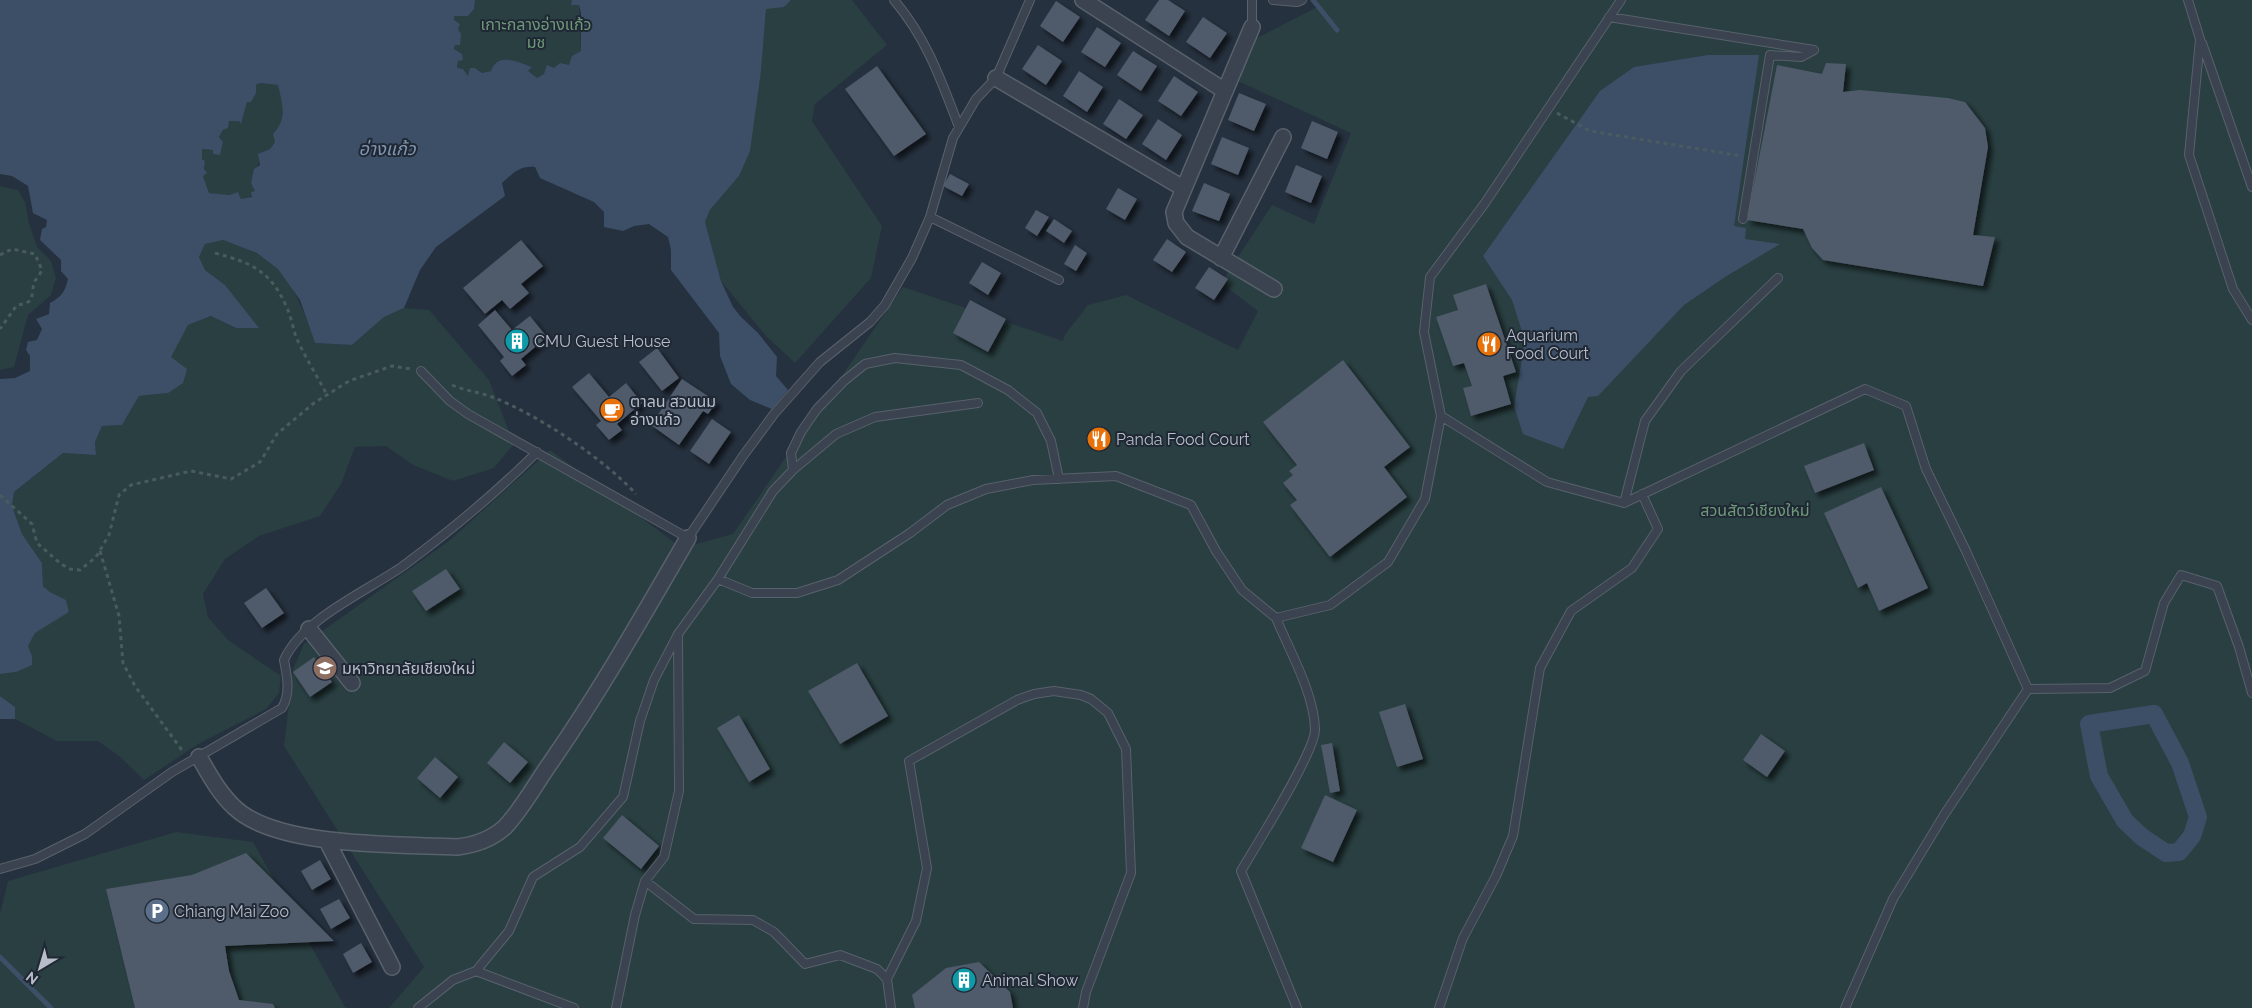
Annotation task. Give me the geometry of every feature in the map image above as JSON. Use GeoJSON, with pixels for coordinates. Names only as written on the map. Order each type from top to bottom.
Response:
{"type":"FeatureCollection","features":[{"type":"Feature","properties":{"kind":"street"},"geometry":{"type":"LineString","coordinates":[[1083,0],[1225,91]]}},
{"type":"Feature","properties":{"kind":"street"},"geometry":{"type":"LineString","coordinates":[[1252,27],[1174,212],[1176,223],[1187,237],[1274,289]]}},
{"type":"Feature","properties":{"kind":"street"},"geometry":{"type":"LineString","coordinates":[[996,78],[1183,188]]}},
{"type":"Feature","properties":{"kind":"street"},"geometry":{"type":"LineString","coordinates":[[1221,258],[1283,136]]}},
{"type":"Feature","properties":{"kind":"street"},"geometry":{"type":"LineString","coordinates":[[195,759],[234,807],[248,817],[292,834],[327,841],[457,847],[474,845],[489,838],[504,827],[566,740],[627,644],[688,538]]}},
{"type":"Feature","properties":{"kind":"street"},"geometry":{"type":"LineString","coordinates":[[309,629],[352,683]]}},
{"type":"Feature","properties":{"kind":"street"},"geometry":{"type":"LineString","coordinates":[[327,841],[392,967]]}},
{"type":"Feature","properties":{"kind":"lane"},"geometry":{"type":"LineString","coordinates":[[894,0],[905,13],[930,53],[959,127]]}},
{"type":"Feature","properties":{"kind":"lane"},"geometry":{"type":"LineString","coordinates":[[421,371],[450,401],[468,414],[688,538],[743,456],[774,414],[820,362],[870,322],[885,305],[912,258],[930,217],[953,138],[976,98],[996,78],[1030,0]]}},
{"type":"Feature","properties":{"kind":"lane"},"geometry":{"type":"LineString","coordinates":[[1252,0],[1252,27]]}},
{"type":"Feature","properties":{"kind":"lane"},"geometry":{"type":"LineString","coordinates":[[1273,0],[1299,1]]}},
{"type":"Feature","properties":{"kind":"lane"},"geometry":{"type":"LineString","coordinates":[[1276,618],[1330,605],[1388,562],[1425,499],[1441,416],[1424,332],[1430,277],[1485,203],[1621,0]]}},
{"type":"Feature","properties":{"kind":"lane"},"geometry":{"type":"LineString","coordinates":[[2188,0],[2252,187]]}},
{"type":"Feature","properties":{"kind":"lane"},"geometry":{"type":"LineString","coordinates":[[1610,17],[1814,50],[1801,57],[1770,55],[1743,219]]}},
{"type":"Feature","properties":{"kind":"lane"},"geometry":{"type":"LineString","coordinates":[[2200,39],[2189,155],[2233,288],[2252,320]]}},
{"type":"Feature","properties":{"kind":"lane"},"geometry":{"type":"LineString","coordinates":[[930,217],[1059,280]]}},
{"type":"Feature","properties":{"kind":"lane"},"geometry":{"type":"LineString","coordinates":[[1624,503],[1645,421],[1681,371],[1778,278]]}},
{"type":"Feature","properties":{"kind":"lane"},"geometry":{"type":"LineString","coordinates":[[793,470],[791,453],[800,432],[817,409],[844,380],[865,364],[895,358],[961,365],[1008,390],[1037,413],[1051,442],[1059,479]]}},
{"type":"Feature","properties":{"kind":"lane"},"geometry":{"type":"LineString","coordinates":[[1441,416],[1547,482],[1624,503],[1865,389],[1906,406],[1926,469],[1966,551],[2028,689]]}},
{"type":"Feature","properties":{"kind":"lane"},"geometry":{"type":"LineString","coordinates":[[418,1008],[454,980],[476,971],[509,931],[533,877],[580,847],[622,797],[640,722],[654,680],[678,634],[718,579],[773,491],[793,470],[836,434],[875,417],[978,403]]}},
{"type":"Feature","properties":{"kind":"lane"},"geometry":{"type":"LineString","coordinates":[[0,869],[35,859],[85,834],[172,772],[282,708],[287,695],[288,680],[284,660],[295,641],[349,600],[402,566],[470,513],[537,452]]}},
{"type":"Feature","properties":{"kind":"lane"},"geometry":{"type":"LineString","coordinates":[[718,579],[752,593],[797,593],[838,580],[910,533],[947,505],[986,489],[1034,480],[1116,476],[1191,505],[1216,551],[1242,590],[1276,618],[1312,704],[1315,732],[1304,761],[1241,871],[1297,1008]]}},
{"type":"Feature","properties":{"kind":"lane"},"geometry":{"type":"LineString","coordinates":[[1439,1008],[1463,938],[1496,876],[1513,836],[1540,668],[1570,611],[1632,568],[1658,529],[1642,494]]}},
{"type":"Feature","properties":{"kind":"lane"},"geometry":{"type":"LineString","coordinates":[[2028,689],[2110,688],[2145,671],[2164,603],[2181,575],[2217,586],[2239,647],[2252,693]]}},
{"type":"Feature","properties":{"kind":"lane"},"geometry":{"type":"LineString","coordinates":[[616,1008],[635,915],[645,881],[664,857],[680,791],[678,634]]}},
{"type":"Feature","properties":{"kind":"lane"},"geometry":{"type":"LineString","coordinates":[[1845,1008],[1893,899],[1944,815],[2028,689]]}},
{"type":"Feature","properties":{"kind":"lane"},"geometry":{"type":"LineString","coordinates":[[891,1008],[887,979],[916,921],[927,868],[909,761],[1017,700],[1034,694],[1054,691],[1081,695],[1091,699],[1108,713],[1126,749],[1131,873],[1086,992],[1083,1008]]}},
{"type":"Feature","properties":{"kind":"lane"},"geometry":{"type":"LineString","coordinates":[[645,881],[694,919],[753,920],[774,932],[804,964],[840,955],[876,969],[887,979]]}},
{"type":"Feature","properties":{"kind":"lane"},"geometry":{"type":"LineString","coordinates":[[476,971],[574,1008]]}},
{"type":"Feature","properties":{"kind":"path"},"geometry":{"type":"LineString","coordinates":[[1548,108],[1590,131],[1736,155]]}},
{"type":"Feature","properties":{"kind":"path"},"geometry":{"type":"LineString","coordinates":[[0,255],[12,249],[34,254],[42,270],[34,283],[34,296],[28,304],[17,305],[0,328]]}},
{"type":"Feature","properties":{"kind":"path"},"geometry":{"type":"LineString","coordinates":[[215,253],[240,260],[261,270],[273,282],[287,308],[296,337],[327,395]]}},
{"type":"Feature","properties":{"kind":"path"},"geometry":{"type":"LineString","coordinates":[[0,495],[32,524],[37,543],[70,569],[80,570],[96,557],[109,535],[119,495],[131,485],[191,471],[231,479],[260,462],[277,434],[314,403],[349,381],[392,366],[421,371]]}},
{"type":"Feature","properties":{"kind":"path"},"geometry":{"type":"LineString","coordinates":[[446,382],[492,397],[547,425],[623,480],[639,498],[642,512]]}},
{"type":"Feature","properties":{"kind":"path"},"geometry":{"type":"LineString","coordinates":[[100,550],[119,616],[123,662],[135,686],[195,759]]}},
{"type":"Feature","properties":{"kind":"green space","name":"เกาะกลางอ่างแก้ว มช"},"geometry":{"type":"Polygon","coordinates":[[[475,0],[572,0],[579,5],[581,51],[569,65],[555,68],[537,78],[527,71],[532,67],[523,64],[482,73],[475,68],[468,77],[457,68],[458,61],[454,49],[458,29],[454,15],[464,16],[470,14],[475,0]]]}},
{"type":"Feature","properties":{"kind":"green space"},"geometry":{"type":"Polygon","coordinates":[[[791,0],[852,0],[887,45],[815,104],[812,121],[882,226],[871,278],[795,363],[766,336],[721,281],[705,222],[710,210],[739,176],[761,71],[766,8],[784,7],[791,0]]]}},
{"type":"Feature","properties":{"kind":"green space","name":"สวนสัตว์เชียงใหม่"},"geometry":{"type":"Polygon","coordinates":[[[1316,0],[2252,0],[2252,1008],[389,1008],[424,967],[284,746],[293,669],[304,644],[449,541],[550,450],[682,548],[733,534],[903,287],[1063,341],[1064,336],[1088,305],[1126,295],[1238,350],[1258,311],[1221,283],[1272,205],[1314,224],[1351,133],[1227,76],[1238,48],[1319,6],[1316,0]]]}},
{"type":"Feature","properties":{"kind":"green space"},"geometry":{"type":"Polygon","coordinates":[[[260,83],[278,85],[283,102],[282,122],[275,142],[270,149],[261,154],[251,183],[256,191],[251,197],[243,199],[241,199],[238,192],[229,195],[209,193],[203,176],[205,161],[202,159],[202,149],[213,150],[213,154],[220,155],[223,142],[219,137],[229,121],[239,121],[241,123],[247,101],[256,89],[256,85],[260,83]]]}},
{"type":"Feature","properties":{"kind":"green space"},"geometry":{"type":"Polygon","coordinates":[[[0,186],[18,190],[25,202],[29,223],[37,247],[51,261],[56,278],[51,295],[28,315],[14,367],[0,370],[0,186]]]}},
{"type":"Feature","properties":{"kind":"green space"},"geometry":{"type":"Polygon","coordinates":[[[222,240],[255,252],[277,268],[294,291],[315,343],[352,345],[384,317],[404,308],[429,310],[489,380],[514,444],[494,468],[453,481],[413,465],[386,446],[355,447],[341,484],[320,516],[259,536],[225,559],[203,594],[208,617],[228,640],[281,676],[279,693],[266,709],[200,743],[144,780],[119,756],[98,741],[57,741],[15,719],[15,707],[0,696],[0,674],[16,672],[32,656],[28,646],[34,633],[69,612],[66,600],[43,586],[42,563],[22,534],[12,506],[14,492],[63,453],[96,455],[95,442],[102,426],[122,425],[139,396],[168,393],[170,357],[188,325],[212,316],[235,328],[225,285],[205,270],[199,257],[205,244],[222,240]]]}},
{"type":"Feature","properties":{"kind":"green space"},"geometry":{"type":"Polygon","coordinates":[[[176,832],[253,842],[345,1007],[348,1008],[0,1008],[0,914],[8,881],[176,832]]]}},
{"type":"Feature","properties":{"kind":"water","name":"อ่างแก้ว"},"geometry":{"type":"Polygon","coordinates":[[[0,0],[475,0],[474,9],[468,16],[454,16],[454,20],[460,24],[458,29],[461,34],[460,45],[455,45],[454,49],[462,54],[463,60],[458,61],[457,68],[463,69],[468,76],[470,68],[475,68],[482,73],[491,71],[499,61],[509,60],[532,67],[528,71],[537,78],[544,74],[547,65],[554,68],[560,63],[569,65],[572,56],[581,51],[581,13],[579,5],[571,5],[572,0],[791,0],[784,7],[766,9],[761,71],[750,151],[739,176],[710,210],[705,222],[721,281],[733,307],[758,333],[777,357],[776,376],[788,390],[772,409],[750,400],[731,384],[720,356],[719,333],[671,270],[671,250],[668,237],[649,224],[634,226],[623,231],[604,227],[604,212],[594,202],[540,178],[535,167],[525,167],[513,173],[502,183],[505,196],[436,247],[420,270],[404,308],[384,317],[352,345],[315,343],[300,300],[278,269],[257,253],[223,240],[205,244],[199,257],[205,270],[225,285],[259,328],[236,328],[211,316],[188,325],[171,357],[187,369],[183,383],[168,393],[139,396],[122,425],[102,426],[95,442],[96,455],[63,453],[14,492],[12,506],[22,534],[42,563],[43,586],[66,600],[69,612],[35,633],[28,646],[32,656],[32,665],[16,672],[0,674],[0,379],[15,378],[30,371],[30,356],[26,350],[28,342],[37,340],[42,329],[36,319],[49,314],[50,303],[62,294],[68,279],[61,271],[61,260],[40,240],[42,229],[46,227],[47,220],[33,213],[28,186],[12,176],[0,174],[0,0]],[[260,83],[256,85],[256,93],[251,102],[247,102],[241,124],[239,121],[229,121],[228,128],[223,130],[219,137],[223,142],[220,155],[213,154],[213,150],[202,149],[202,159],[205,161],[204,169],[207,173],[203,176],[209,193],[229,195],[238,192],[241,199],[252,197],[251,192],[255,191],[251,183],[254,169],[260,165],[258,154],[270,149],[275,142],[273,134],[281,123],[283,111],[278,85],[260,83]]]}},
{"type":"Feature","properties":{"kind":"water"},"geometry":{"type":"Polygon","coordinates":[[[1708,55],[1759,55],[1734,226],[1746,228],[1745,239],[1780,244],[1725,277],[1684,305],[1598,396],[1588,397],[1563,449],[1523,434],[1514,406],[1525,341],[1512,300],[1483,256],[1600,91],[1634,67],[1708,55]]]}},
{"type":"Feature","properties":{"kind":"water"},"geometry":{"type":"Polygon","coordinates":[[[0,696],[15,707],[15,719],[0,719],[0,696]]]}},
{"type":"Feature","properties":{"kind":"building"},"geometry":{"type":"Polygon","coordinates":[[[1159,0],[1168,0],[1185,11],[1169,36],[1145,20],[1159,0]]]}},
{"type":"Feature","properties":{"kind":"building"},"geometry":{"type":"Polygon","coordinates":[[[1056,1],[1080,17],[1063,42],[1040,26],[1056,1]]]}},
{"type":"Feature","properties":{"kind":"building"},"geometry":{"type":"Polygon","coordinates":[[[1203,17],[1227,33],[1210,58],[1186,42],[1203,17]]]}},
{"type":"Feature","properties":{"kind":"building"},"geometry":{"type":"Polygon","coordinates":[[[1097,27],[1121,43],[1105,67],[1081,52],[1097,27]]]}},
{"type":"Feature","properties":{"kind":"building"},"geometry":{"type":"Polygon","coordinates":[[[1038,45],[1062,61],[1046,85],[1022,69],[1038,45]]]}},
{"type":"Feature","properties":{"kind":"building"},"geometry":{"type":"Polygon","coordinates":[[[1133,51],[1157,66],[1141,91],[1117,75],[1133,51]]]}},
{"type":"Feature","properties":{"kind":"building"},"geometry":{"type":"Polygon","coordinates":[[[1826,63],[1846,64],[1843,92],[1860,90],[1948,98],[1965,102],[1985,128],[1988,147],[1973,235],[1995,237],[1983,286],[1823,260],[1812,248],[1803,229],[1747,220],[1777,65],[1822,74],[1826,63]]]}},
{"type":"Feature","properties":{"kind":"building"},"geometry":{"type":"Polygon","coordinates":[[[877,66],[926,134],[894,156],[845,89],[877,66]]]}},
{"type":"Feature","properties":{"kind":"building"},"geometry":{"type":"Polygon","coordinates":[[[1079,71],[1103,87],[1087,112],[1063,96],[1079,71]]]}},
{"type":"Feature","properties":{"kind":"building"},"geometry":{"type":"Polygon","coordinates":[[[1174,76],[1198,92],[1181,116],[1158,101],[1174,76]]]}},
{"type":"Feature","properties":{"kind":"building"},"geometry":{"type":"Polygon","coordinates":[[[1239,93],[1266,104],[1254,131],[1228,120],[1239,93]]]}},
{"type":"Feature","properties":{"kind":"building"},"geometry":{"type":"Polygon","coordinates":[[[1119,99],[1143,115],[1126,139],[1103,124],[1119,99]]]}},
{"type":"Feature","properties":{"kind":"building"},"geometry":{"type":"Polygon","coordinates":[[[1158,119],[1182,135],[1166,160],[1142,144],[1158,119]]]}},
{"type":"Feature","properties":{"kind":"building"},"geometry":{"type":"Polygon","coordinates":[[[1312,121],[1338,132],[1327,159],[1301,148],[1312,121]]]}},
{"type":"Feature","properties":{"kind":"building"},"geometry":{"type":"Polygon","coordinates":[[[1222,137],[1249,148],[1238,175],[1211,164],[1222,137]]]}},
{"type":"Feature","properties":{"kind":"building"},"geometry":{"type":"Polygon","coordinates":[[[1296,165],[1322,176],[1311,203],[1285,192],[1296,165]]]}},
{"type":"Feature","properties":{"kind":"building"},"geometry":{"type":"Polygon","coordinates":[[[950,174],[969,184],[962,196],[943,186],[950,174]]]}},
{"type":"Feature","properties":{"kind":"building"},"geometry":{"type":"Polygon","coordinates":[[[1204,183],[1230,194],[1219,221],[1192,211],[1204,183]]]}},
{"type":"Feature","properties":{"kind":"building"},"geometry":{"type":"Polygon","coordinates":[[[1118,188],[1137,199],[1125,220],[1106,209],[1118,188]]]}},
{"type":"Feature","properties":{"kind":"building"},"geometry":{"type":"Polygon","coordinates":[[[1036,210],[1049,217],[1037,236],[1025,228],[1036,210]]]}},
{"type":"Feature","properties":{"kind":"building"},"geometry":{"type":"Polygon","coordinates":[[[1054,219],[1072,231],[1064,243],[1046,231],[1054,219]]]}},
{"type":"Feature","properties":{"kind":"building"},"geometry":{"type":"Polygon","coordinates":[[[1167,239],[1186,252],[1172,272],[1153,260],[1167,239]]]}},
{"type":"Feature","properties":{"kind":"building"},"geometry":{"type":"Polygon","coordinates":[[[521,240],[543,266],[521,284],[529,293],[510,309],[502,300],[485,314],[463,288],[521,240]]]}},
{"type":"Feature","properties":{"kind":"building"},"geometry":{"type":"Polygon","coordinates":[[[1075,245],[1087,253],[1076,271],[1064,264],[1075,245]]]}},
{"type":"Feature","properties":{"kind":"building"},"geometry":{"type":"Polygon","coordinates":[[[982,262],[1001,273],[988,295],[969,283],[982,262]]]}},
{"type":"Feature","properties":{"kind":"building"},"geometry":{"type":"Polygon","coordinates":[[[1209,267],[1228,279],[1214,300],[1195,288],[1209,267]]]}},
{"type":"Feature","properties":{"kind":"building"},"geometry":{"type":"Polygon","coordinates":[[[1486,284],[1516,372],[1503,376],[1511,404],[1471,416],[1463,388],[1472,386],[1464,363],[1453,366],[1436,317],[1458,310],[1453,295],[1486,284]]]}},
{"type":"Feature","properties":{"kind":"building"},"geometry":{"type":"Polygon","coordinates":[[[970,300],[1006,319],[988,352],[953,333],[970,300]]]}},
{"type":"Feature","properties":{"kind":"building","name":"CMU Guest House"},"geometry":{"type":"Polygon","coordinates":[[[495,310],[512,330],[530,316],[547,337],[521,359],[526,365],[512,376],[500,361],[504,357],[478,325],[495,310]]]}},
{"type":"Feature","properties":{"kind":"building"},"geometry":{"type":"Polygon","coordinates":[[[657,348],[679,378],[662,391],[639,362],[657,348]]]}},
{"type":"Feature","properties":{"kind":"building"},"geometry":{"type":"Polygon","coordinates":[[[1343,360],[1410,447],[1384,467],[1407,497],[1330,557],[1290,505],[1297,500],[1283,483],[1293,475],[1289,471],[1297,465],[1263,422],[1343,360]]]}},
{"type":"Feature","properties":{"kind":"building","name":"CMU Guest House"},"geometry":{"type":"Polygon","coordinates":[[[589,373],[609,397],[626,383],[642,403],[617,424],[622,430],[609,440],[596,425],[601,421],[572,387],[589,373]]]}},
{"type":"Feature","properties":{"kind":"building"},"geometry":{"type":"Polygon","coordinates":[[[682,379],[717,402],[708,414],[703,411],[679,445],[651,425],[682,379]]]}},
{"type":"Feature","properties":{"kind":"building"},"geometry":{"type":"Polygon","coordinates":[[[712,419],[731,432],[709,464],[690,451],[712,419]]]}},
{"type":"Feature","properties":{"kind":"building"},"geometry":{"type":"Polygon","coordinates":[[[1864,443],[1874,470],[1815,493],[1804,466],[1864,443]]]}},
{"type":"Feature","properties":{"kind":"building"},"geometry":{"type":"Polygon","coordinates":[[[1881,487],[1928,588],[1879,611],[1867,583],[1858,588],[1824,513],[1881,487]]]}},
{"type":"Feature","properties":{"kind":"building"},"geometry":{"type":"Polygon","coordinates":[[[446,569],[460,589],[426,611],[412,591],[446,569]]]}},
{"type":"Feature","properties":{"kind":"building"},"geometry":{"type":"Polygon","coordinates":[[[266,588],[284,613],[262,628],[244,603],[266,588]]]}},
{"type":"Feature","properties":{"kind":"building"},"geometry":{"type":"Polygon","coordinates":[[[314,657],[332,682],[310,697],[293,672],[314,657]]]}},
{"type":"Feature","properties":{"kind":"building"},"geometry":{"type":"Polygon","coordinates":[[[857,663],[888,716],[840,744],[808,691],[857,663]]]}},
{"type":"Feature","properties":{"kind":"building"},"geometry":{"type":"Polygon","coordinates":[[[1405,704],[1423,759],[1397,767],[1379,712],[1405,704]]]}},
{"type":"Feature","properties":{"kind":"building"},"geometry":{"type":"Polygon","coordinates":[[[739,715],[770,769],[749,782],[717,728],[739,715]]]}},
{"type":"Feature","properties":{"kind":"building"},"geometry":{"type":"Polygon","coordinates":[[[1761,734],[1785,751],[1767,777],[1743,760],[1761,734]]]}},
{"type":"Feature","properties":{"kind":"building"},"geometry":{"type":"Polygon","coordinates":[[[504,742],[528,762],[510,783],[487,763],[504,742]]]}},
{"type":"Feature","properties":{"kind":"building"},"geometry":{"type":"Polygon","coordinates":[[[1332,743],[1340,791],[1330,793],[1321,745],[1332,743]]]}},
{"type":"Feature","properties":{"kind":"building"},"geometry":{"type":"Polygon","coordinates":[[[435,757],[458,777],[440,798],[417,778],[435,757]]]}},
{"type":"Feature","properties":{"kind":"building"},"geometry":{"type":"Polygon","coordinates":[[[1325,795],[1357,810],[1333,862],[1301,848],[1325,795]]]}},
{"type":"Feature","properties":{"kind":"building"},"geometry":{"type":"Polygon","coordinates":[[[622,815],[659,846],[641,869],[603,838],[622,815]]]}},
{"type":"Feature","properties":{"kind":"building"},"geometry":{"type":"Polygon","coordinates":[[[246,853],[334,941],[225,946],[229,971],[239,1000],[273,1004],[275,1008],[135,1008],[106,889],[192,875],[246,853]]]}},
{"type":"Feature","properties":{"kind":"building"},"geometry":{"type":"Polygon","coordinates":[[[320,860],[331,879],[312,890],[301,871],[320,860]]]}},
{"type":"Feature","properties":{"kind":"building"},"geometry":{"type":"Polygon","coordinates":[[[339,899],[350,918],[331,929],[320,909],[339,899]]]}},
{"type":"Feature","properties":{"kind":"building"},"geometry":{"type":"Polygon","coordinates":[[[361,943],[372,962],[353,973],[343,954],[361,943]]]}},
{"type":"Feature","properties":{"kind":"building","name":"Animal Show"},"geometry":{"type":"Polygon","coordinates":[[[979,962],[1010,992],[1013,1008],[915,1008],[912,995],[946,968],[979,962]]]}},
{"type":"Feature","properties":{"kind":"waterway"},"geometry":{"type":"LineString","coordinates":[[1313,0],[1337,30]]}},
{"type":"Feature","properties":{"kind":"waterway"},"geometry":{"type":"LineString","coordinates":[[2154,714],[2180,763],[2198,817],[2192,836],[2179,852],[2166,853],[2142,837],[2125,821],[2099,776],[2089,724],[2154,714]]}},
{"type":"Feature","properties":{"kind":"waterway"},"geometry":{"type":"LineString","coordinates":[[0,957],[51,1008]]}},
{"type":"Feature","properties":{"kind":"place","name":"CMU Guest House"},"geometry":{"type":"Point","coordinates":[517,341]}},
{"type":"Feature","properties":{"kind":"place","name":"Aquarium Food Court"},"geometry":{"type":"Point","coordinates":[1489,344]}},
{"type":"Feature","properties":{"kind":"place","name":"ตาลน สวนนม อ่างแก้ว"},"geometry":{"type":"Point","coordinates":[612,410]}},
{"type":"Feature","properties":{"kind":"place","name":"Panda Food Court"},"geometry":{"type":"Point","coordinates":[1099,439]}},
{"type":"Feature","properties":{"kind":"place","name":"มหาวิทยาลัยเชียงใหม่"},"geometry":{"type":"Point","coordinates":[325,668]}},
{"type":"Feature","properties":{"kind":"place","name":"Chiang Mai Zoo"},"geometry":{"type":"Point","coordinates":[157,911]}},
{"type":"Feature","properties":{"kind":"place","name":"Animal Show"},"geometry":{"type":"Point","coordinates":[964,980]}}]}
